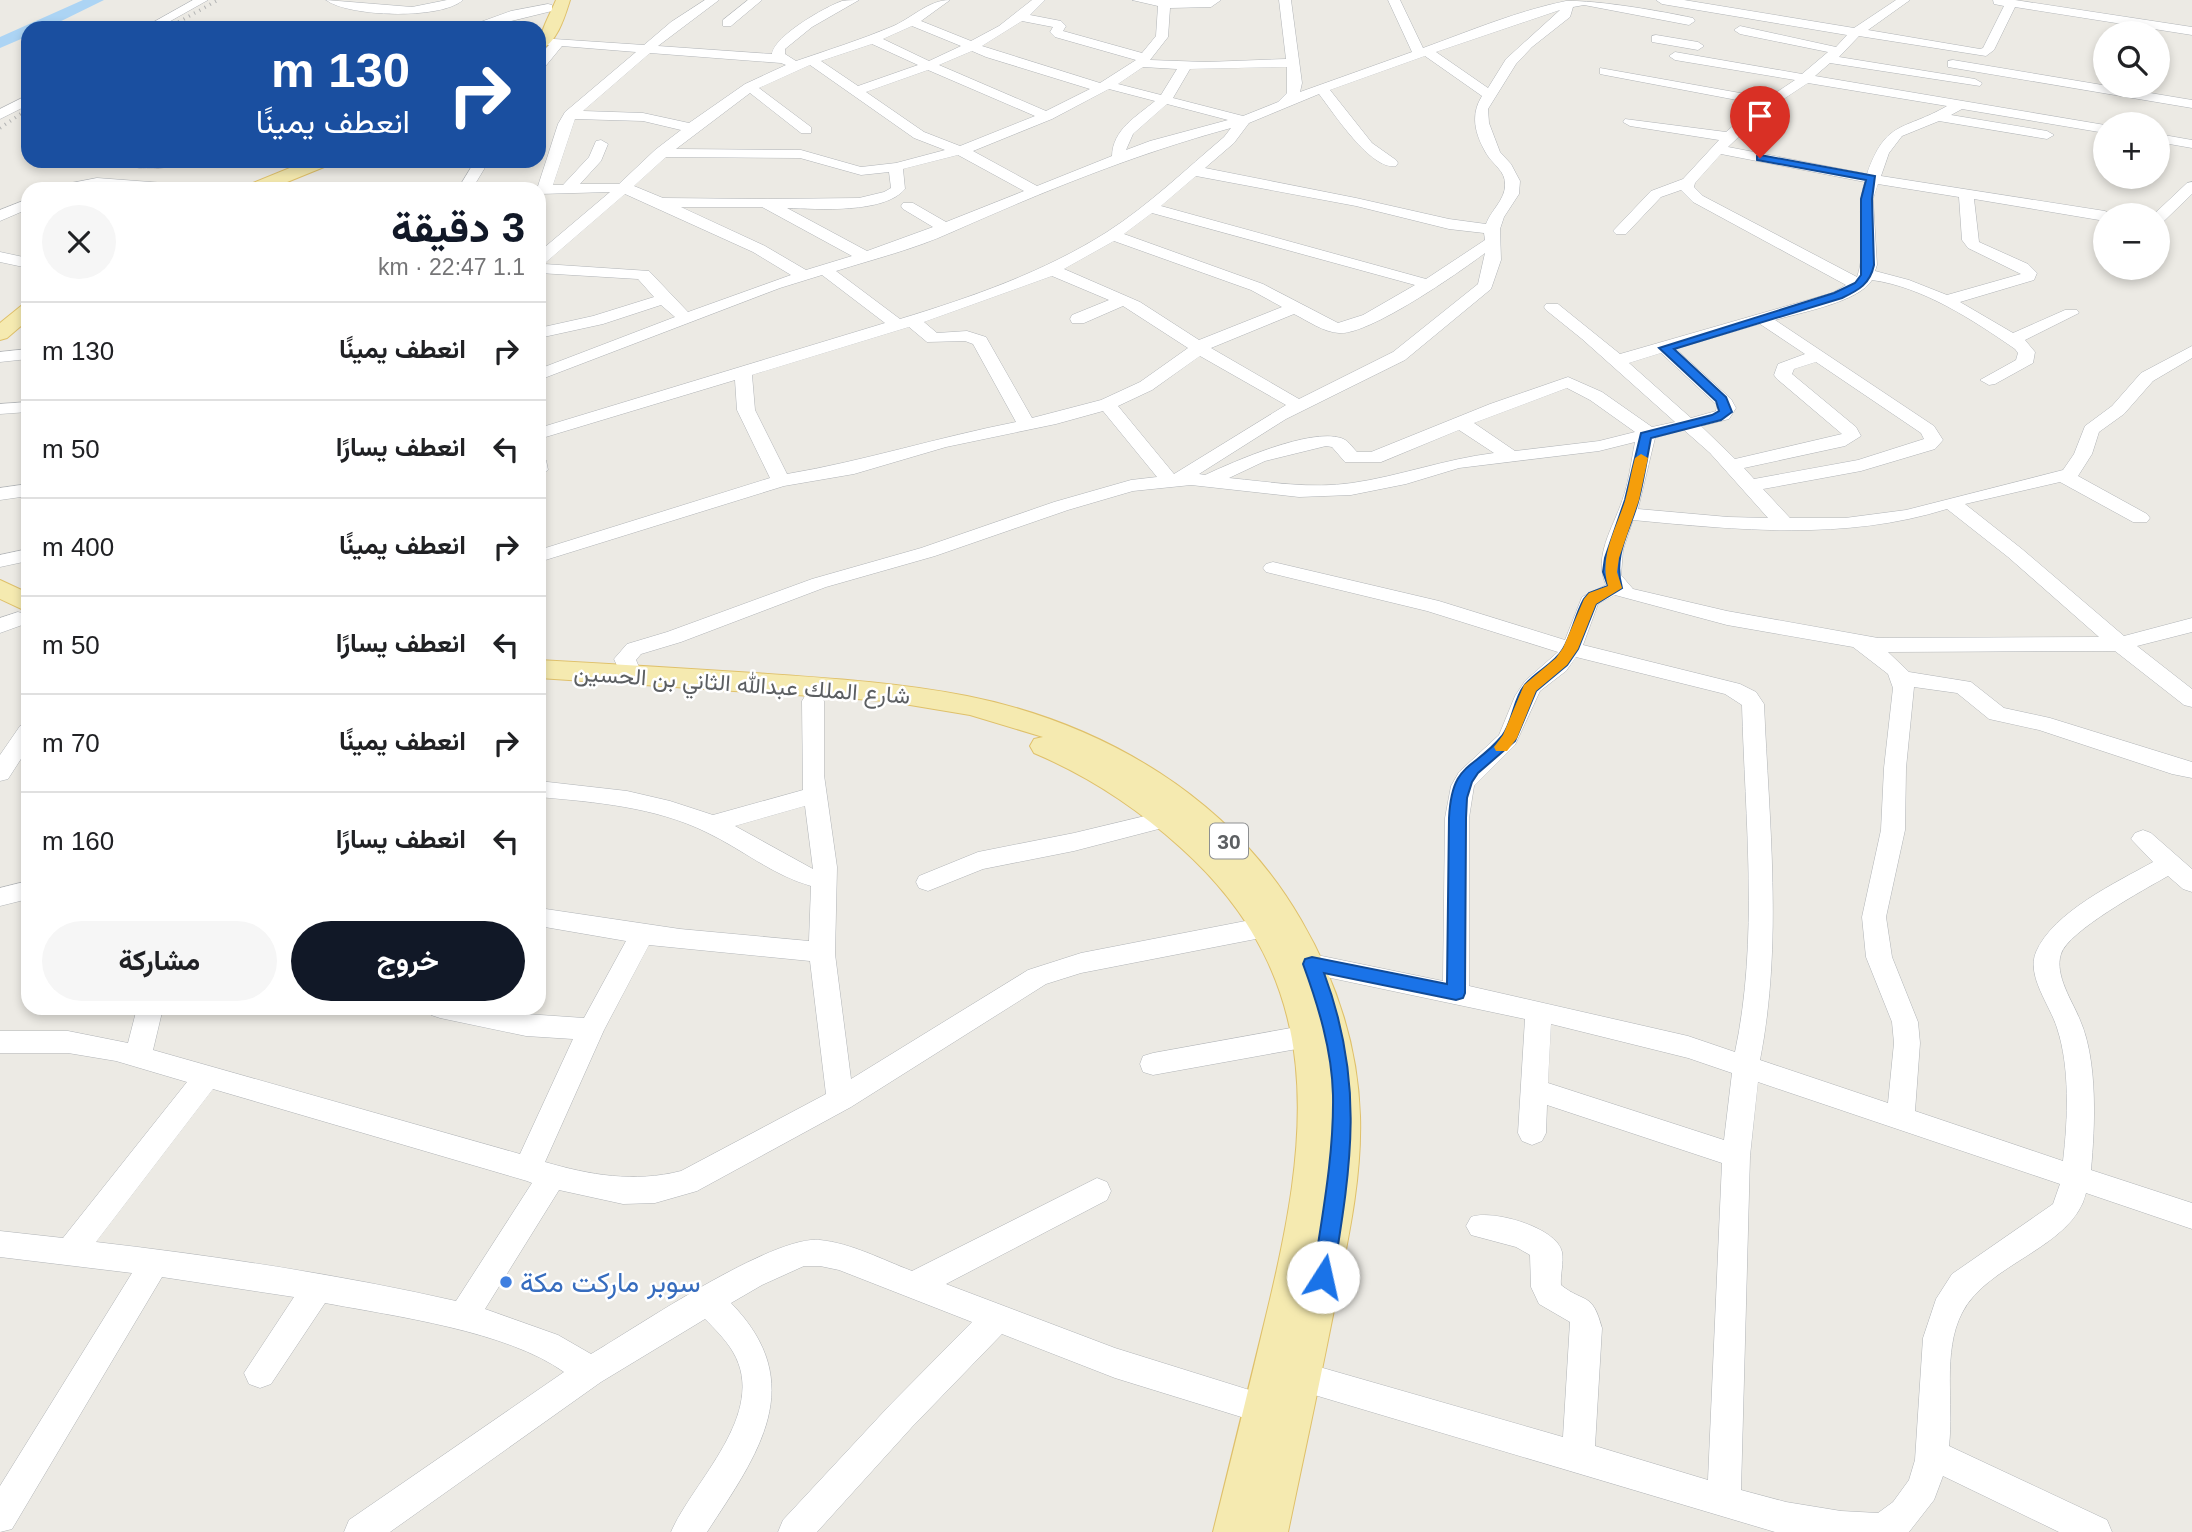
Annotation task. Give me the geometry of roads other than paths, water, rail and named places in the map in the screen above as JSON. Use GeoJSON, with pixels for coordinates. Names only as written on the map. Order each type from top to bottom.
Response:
{"type":"FeatureCollection","features":[{"type":"Feature","properties":{"kind":"main road"},"geometry":{"type":"LineString","coordinates":[[546,33],[553,27],[563,0]]}},
{"type":"Feature","properties":{"kind":"main road"},"geometry":{"type":"LineString","coordinates":[[544,21],[549,4]]}},
{"type":"Feature","properties":{"kind":"main road"},"geometry":{"type":"LineString","coordinates":[[271,182],[306,168]]}},
{"type":"Feature","properties":{"kind":"main road"},"geometry":{"type":"LineString","coordinates":[[291,182],[324,168]]}},
{"type":"Feature","properties":{"kind":"main road"},"geometry":{"type":"LineString","coordinates":[[0,321],[21,312]]}},
{"type":"Feature","properties":{"kind":"main road"},"geometry":{"type":"LineString","coordinates":[[0,334],[21,315]]}},
{"type":"Feature","properties":{"kind":"main road"},"geometry":{"type":"LineString","coordinates":[[0,588],[15,617]]}},
{"type":"Feature","properties":{"kind":"main road","name":"شارع الملك عبدالله الثاني بن الحسين"},"geometry":{"type":"LineString","coordinates":[[546,669],[853,688],[911,695],[998,712],[1061,732],[1143,776],[1224,836],[1268,888],[1289,918],[1312,964],[1325,1000],[1342,1093],[1340,1170],[1304,1295],[1264,1409],[1234,1532]]}},
{"type":"Feature","properties":{"kind":"main road","name":"شارع الملك عبدالله الثاني بن الحسين"},"geometry":{"type":"LineString","coordinates":[[546,683],[813,701],[907,712],[1023,739],[1054,750],[1092,769],[1166,819],[1210,856],[1232,879],[1266,927],[1291,979],[1308,1035],[1316,1090],[1315,1134],[1305,1217],[1302,1377],[1267,1532]]}},
{"type":"Feature","properties":{"kind":"street"},"geometry":{"type":"LineString","coordinates":[[162,21],[202,0]]}},
{"type":"Feature","properties":{"kind":"street"},"geometry":{"type":"LineString","coordinates":[[332,0],[431,9],[457,0]]}},
{"type":"Feature","properties":{"kind":"street"},"geometry":{"type":"LineString","coordinates":[[544,182],[557,135],[570,114],[648,47],[713,0]]}},
{"type":"Feature","properties":{"kind":"street"},"geometry":{"type":"LineString","coordinates":[[727,23],[756,0]]}},
{"type":"Feature","properties":{"kind":"street"},"geometry":{"type":"LineString","coordinates":[[782,59],[777,53],[779,48],[794,35],[853,0]]}},
{"type":"Feature","properties":{"kind":"street"},"geometry":{"type":"LineString","coordinates":[[546,254],[660,153],[750,87],[806,62],[914,23],[944,0]]}},
{"type":"Feature","properties":{"kind":"street"},"geometry":{"type":"LineString","coordinates":[[857,92],[930,66],[1021,17],[1039,0]]}},
{"type":"Feature","properties":{"kind":"street"},"geometry":{"type":"LineString","coordinates":[[1138,0],[1211,3],[1215,0]]}},
{"type":"Feature","properties":{"kind":"street"},"geometry":{"type":"LineString","coordinates":[[1284,103],[1293,94],[1295,83],[1285,0]]}},
{"type":"Feature","properties":{"kind":"street"},"geometry":{"type":"LineString","coordinates":[[1410,0],[1396,3],[1423,52],[1489,95]]}},
{"type":"Feature","properties":{"kind":"street"},"geometry":{"type":"LineString","coordinates":[[1662,0],[1832,56],[1961,104],[2093,127]]}},
{"type":"Feature","properties":{"kind":"street"},"geometry":{"type":"LineString","coordinates":[[1621,231],[1656,194],[1688,182],[1729,137],[1770,102],[1791,90],[1903,0]]}},
{"type":"Feature","properties":{"kind":"street"},"geometry":{"type":"LineString","coordinates":[[1995,0],[2192,31]]}},
{"type":"Feature","properties":{"kind":"street"},"geometry":{"type":"LineString","coordinates":[[660,153],[801,154],[861,171],[896,167],[989,142],[1104,86],[1143,60],[1162,37],[1166,2]]}},
{"type":"Feature","properties":{"kind":"street"},"geometry":{"type":"LineString","coordinates":[[546,372],[805,276],[867,258],[947,229],[1119,157],[1198,131],[1244,120],[1541,10],[1577,2],[1704,23]]}},
{"type":"Feature","properties":{"kind":"street"},"geometry":{"type":"LineString","coordinates":[[1174,479],[1298,405],[1399,356],[1477,294],[1490,277],[1496,217],[1512,194],[1513,181],[1506,167],[1493,153],[1482,123],[1481,109],[1511,62],[1577,2]]}},
{"type":"Feature","properties":{"kind":"street"},"geometry":{"type":"LineString","coordinates":[[1675,56],[1981,53],[1988,50],[2011,3]]}},
{"type":"Feature","properties":{"kind":"street"},"geometry":{"type":"LineString","coordinates":[[492,21],[549,4]]}},
{"type":"Feature","properties":{"kind":"street"},"geometry":{"type":"LineString","coordinates":[[1021,17],[1057,23],[1060,26],[1056,32],[1059,34],[1143,60],[1185,66],[1293,63]]}},
{"type":"Feature","properties":{"kind":"street"},"geometry":{"type":"LineString","coordinates":[[914,23],[970,45],[1104,86],[1244,120]]}},
{"type":"Feature","properties":{"kind":"street"},"geometry":{"type":"LineString","coordinates":[[1727,28],[1832,56],[1985,84]]}},
{"type":"Feature","properties":{"kind":"street"},"geometry":{"type":"LineString","coordinates":[[546,39],[806,62],[857,92],[919,135],[960,150],[1035,191]]}},
{"type":"Feature","properties":{"kind":"street"},"geometry":{"type":"LineString","coordinates":[[872,39],[1047,116]]}},
{"type":"Feature","properties":{"kind":"street"},"geometry":{"type":"LineString","coordinates":[[1656,39],[1751,55]]}},
{"type":"Feature","properties":{"kind":"street"},"geometry":{"type":"LineString","coordinates":[[546,57],[559,41]]}},
{"type":"Feature","properties":{"kind":"street"},"geometry":{"type":"LineString","coordinates":[[1937,62],[2093,88]]}},
{"type":"Feature","properties":{"kind":"street"},"geometry":{"type":"LineString","coordinates":[[1119,157],[1118,150],[1134,123],[1164,99],[1185,66]]}},
{"type":"Feature","properties":{"kind":"street"},"geometry":{"type":"LineString","coordinates":[[1605,71],[1770,102]]}},
{"type":"Feature","properties":{"kind":"street"},"geometry":{"type":"LineString","coordinates":[[750,87],[806,130]]}},
{"type":"Feature","properties":{"kind":"street"},"geometry":{"type":"LineString","coordinates":[[1322,89],[1367,146],[1391,163]]}},
{"type":"Feature","properties":{"kind":"street"},"geometry":{"type":"LineString","coordinates":[[1791,90],[1826,96]]}},
{"type":"Feature","properties":{"kind":"street"},"geometry":{"type":"LineString","coordinates":[[2067,98],[2118,104],[2125,98]]}},
{"type":"Feature","properties":{"kind":"street"},"geometry":{"type":"LineString","coordinates":[[2156,98],[2192,104]]}},
{"type":"Feature","properties":{"kind":"street"},"geometry":{"type":"LineString","coordinates":[[0,115],[21,103]]}},
{"type":"Feature","properties":{"kind":"street"},"geometry":{"type":"LineString","coordinates":[[1863,280],[1869,265],[1866,199],[1882,152],[1894,135],[1903,129],[1938,117],[1961,104]]}},
{"type":"Feature","properties":{"kind":"street"},"geometry":{"type":"LineString","coordinates":[[570,114],[643,117],[691,128]]}},
{"type":"Feature","properties":{"kind":"street"},"geometry":{"type":"LineString","coordinates":[[1938,117],[2067,138]]}},
{"type":"Feature","properties":{"kind":"street"},"geometry":{"type":"LineString","coordinates":[[546,432],[905,323],[1052,270],[1113,235],[1150,208],[1229,140],[1244,120]]}},
{"type":"Feature","properties":{"kind":"street"},"geometry":{"type":"LineString","coordinates":[[1630,122],[1729,137]]}},
{"type":"Feature","properties":{"kind":"street"},"geometry":{"type":"LineString","coordinates":[[2170,141],[2192,144]]}},
{"type":"Feature","properties":{"kind":"street"},"geometry":{"type":"LineString","coordinates":[[568,188],[596,158],[601,144]]}},
{"type":"Feature","properties":{"kind":"street"},"geometry":{"type":"LineString","coordinates":[[1718,149],[1871,178],[2093,213]]}},
{"type":"Feature","properties":{"kind":"street"},"geometry":{"type":"LineString","coordinates":[[663,202],[765,204],[883,200],[898,190],[896,167]]}},
{"type":"Feature","properties":{"kind":"street"},"geometry":{"type":"LineString","coordinates":[[1195,171],[1356,202],[1492,236]]}},
{"type":"Feature","properties":{"kind":"street"},"geometry":{"type":"LineString","coordinates":[[1688,182],[1687,188],[1698,200],[1863,280]]}},
{"type":"Feature","properties":{"kind":"street"},"geometry":{"type":"LineString","coordinates":[[2170,207],[2192,186]]}},
{"type":"Feature","properties":{"kind":"street"},"geometry":{"type":"LineString","coordinates":[[546,190],[622,188],[663,202],[759,249],[805,276]]}},
{"type":"Feature","properties":{"kind":"street"},"geometry":{"type":"LineString","coordinates":[[1945,301],[2028,276],[2029,273],[2022,267],[1973,244],[1970,240],[1966,193]]}},
{"type":"Feature","properties":{"kind":"street"},"geometry":{"type":"LineString","coordinates":[[765,204],[817,228],[867,258]]}},
{"type":"Feature","properties":{"kind":"street"},"geometry":{"type":"LineString","coordinates":[[0,216],[21,206]]}},
{"type":"Feature","properties":{"kind":"street"},"geometry":{"type":"LineString","coordinates":[[908,206],[947,229]]}},
{"type":"Feature","properties":{"kind":"street"},"geometry":{"type":"LineString","coordinates":[[1150,208],[1428,284]]}},
{"type":"Feature","properties":{"kind":"street"},"geometry":{"type":"LineString","coordinates":[[1113,235],[1257,287],[1328,325],[1346,328],[1467,260],[1492,236]]}},
{"type":"Feature","properties":{"kind":"street"},"geometry":{"type":"LineString","coordinates":[[0,257],[21,261]]}},
{"type":"Feature","properties":{"kind":"street"},"geometry":{"type":"LineString","coordinates":[[546,268],[643,274],[686,319]]}},
{"type":"Feature","properties":{"kind":"street"},"geometry":{"type":"LineString","coordinates":[[825,270],[905,323],[933,338],[967,336],[980,341],[1027,425]]}},
{"type":"Feature","properties":{"kind":"street"},"geometry":{"type":"LineString","coordinates":[[1052,270],[1124,300],[1197,347],[1298,405]]}},
{"type":"Feature","properties":{"kind":"street"},"geometry":{"type":"LineString","coordinates":[[1616,361],[1838,296],[1863,280],[1884,277],[1945,301],[2025,348],[2027,360],[1989,380]]}},
{"type":"Feature","properties":{"kind":"street"},"geometry":{"type":"LineString","coordinates":[[546,331],[597,320],[664,299]]}},
{"type":"Feature","properties":{"kind":"street"},"geometry":{"type":"LineString","coordinates":[[1078,319],[1124,300]]}},
{"type":"Feature","properties":{"kind":"street"},"geometry":{"type":"LineString","coordinates":[[1552,307],[1588,335],[1688,424],[1732,465],[1785,524]]}},
{"type":"Feature","properties":{"kind":"street"},"geometry":{"type":"LineString","coordinates":[[546,554],[781,481],[854,468],[943,442],[1027,425],[1107,404],[1146,386],[1197,347],[1221,335],[1294,308]]}},
{"type":"Feature","properties":{"kind":"street"},"geometry":{"type":"LineString","coordinates":[[2013,339],[2071,313]]}},
{"type":"Feature","properties":{"kind":"street"},"geometry":{"type":"LineString","coordinates":[[1751,485],[1861,466],[1933,443],[1933,436],[1928,430],[1763,319]]}},
{"type":"Feature","properties":{"kind":"street"},"geometry":{"type":"LineString","coordinates":[[631,674],[625,659],[634,649],[674,637],[819,583],[928,552],[1092,496],[1174,479],[1209,480],[1285,490],[1331,491],[1386,483],[1457,463],[1581,449],[1723,415],[1727,408],[1721,399],[1665,348]]}},
{"type":"Feature","properties":{"kind":"street"},"geometry":{"type":"LineString","coordinates":[[1627,514],[1679,520],[1785,524],[1876,522],[1950,502],[2065,477],[2083,454],[2091,430],[2118,410],[2147,377],[2192,351]]}},
{"type":"Feature","properties":{"kind":"street"},"geometry":{"type":"LineString","coordinates":[[0,357],[21,355]]}},
{"type":"Feature","properties":{"kind":"street"},"geometry":{"type":"LineString","coordinates":[[1732,465],[1839,442],[1852,436],[1844,426],[1783,375],[1784,368],[1788,365],[1817,356]]}},
{"type":"Feature","properties":{"kind":"street"},"geometry":{"type":"LineString","coordinates":[[743,373],[746,410],[781,481]]}},
{"type":"Feature","properties":{"kind":"street"},"geometry":{"type":"LineString","coordinates":[[1209,480],[1259,457],[1326,441],[1338,443],[1352,458],[1366,460],[1568,382],[1597,396],[1648,435]]}},
{"type":"Feature","properties":{"kind":"street"},"geometry":{"type":"LineString","coordinates":[[1107,404],[1174,479]]}},
{"type":"Feature","properties":{"kind":"street"},"geometry":{"type":"LineString","coordinates":[[0,409],[21,408]]}},
{"type":"Feature","properties":{"kind":"street"},"geometry":{"type":"LineString","coordinates":[[1461,423],[1512,457]]}},
{"type":"Feature","properties":{"kind":"street"},"geometry":{"type":"LineString","coordinates":[[1615,588],[1610,572],[1612,558],[1648,435]]}},
{"type":"Feature","properties":{"kind":"street"},"geometry":{"type":"LineString","coordinates":[[2065,477],[2140,518]]}},
{"type":"Feature","properties":{"kind":"street"},"geometry":{"type":"LineString","coordinates":[[0,494],[21,491]]}},
{"type":"Feature","properties":{"kind":"street"},"geometry":{"type":"LineString","coordinates":[[1950,502],[1998,539],[2120,644],[2192,700]]}},
{"type":"Feature","properties":{"kind":"street"},"geometry":{"type":"LineString","coordinates":[[0,561],[21,556]]}},
{"type":"Feature","properties":{"kind":"street"},"geometry":{"type":"LineString","coordinates":[[1273,568],[1454,612],[1571,649],[1732,690],[1748,697],[1752,704],[1761,948],[1757,1010],[1746,1065],[1736,1156],[1724,1500]]}},
{"type":"Feature","properties":{"kind":"street"},"geometry":{"type":"LineString","coordinates":[[1456,993],[1458,798],[1464,781],[1473,769],[1510,738],[1530,689],[1562,662],[1571,649],[1589,603],[1594,597],[1615,588],[1676,608],[1856,642],[1899,645],[2120,644],[2189,629]]}},
{"type":"Feature","properties":{"kind":"street"},"geometry":{"type":"LineString","coordinates":[[1856,642],[1887,661],[1902,678],[1904,688],[1895,768],[1893,830],[1874,917],[1879,957],[1905,1022],[1907,1043],[1901,1117]]}},
{"type":"Feature","properties":{"kind":"street"},"geometry":{"type":"LineString","coordinates":[[1902,678],[1963,687],[1997,714],[2042,723],[2172,766],[2192,770]]}},
{"type":"Feature","properties":{"kind":"street"},"geometry":{"type":"LineString","coordinates":[[813,701],[815,795],[824,860],[821,880],[823,952],[834,1060],[841,1099]]}},
{"type":"Feature","properties":{"kind":"street"},"geometry":{"type":"LineString","coordinates":[[0,773],[21,742]]}},
{"type":"Feature","properties":{"kind":"street"},"geometry":{"type":"LineString","coordinates":[[546,790],[630,800],[712,824],[801,874],[821,880]]}},
{"type":"Feature","properties":{"kind":"street"},"geometry":{"type":"LineString","coordinates":[[712,824],[815,795]]}},
{"type":"Feature","properties":{"kind":"street"},"geometry":{"type":"LineString","coordinates":[[928,882],[978,861],[1074,842],[1166,819]]}},
{"type":"Feature","properties":{"kind":"street"},"geometry":{"type":"LineString","coordinates":[[2143,839],[2192,883]]}},
{"type":"Feature","properties":{"kind":"street"},"geometry":{"type":"LineString","coordinates":[[1302,1377],[1724,1500],[1848,1530],[1896,1529],[1917,1497],[1933,1455],[1938,1347],[1941,1320],[1949,1299],[1963,1284],[2063,1212],[2069,1203],[2080,1115],[2079,1068],[2072,1034],[2047,965],[2049,953],[2065,930],[2171,863]]}},
{"type":"Feature","properties":{"kind":"street"},"geometry":{"type":"LineString","coordinates":[[0,897],[21,892]]}},
{"type":"Feature","properties":{"kind":"street"},"geometry":{"type":"LineString","coordinates":[[546,918],[642,936],[823,952]]}},
{"type":"Feature","properties":{"kind":"street"},"geometry":{"type":"LineString","coordinates":[[0,1042],[68,1042],[138,1056],[540,1172],[623,1191],[671,1187],[702,1175],[841,1099],[1037,977],[1082,963],[1266,927]]}},
{"type":"Feature","properties":{"kind":"street"},"geometry":{"type":"LineString","coordinates":[[463,1318],[540,1172],[591,1029],[642,936]]}},
{"type":"Feature","properties":{"kind":"street"},"geometry":{"type":"LineString","coordinates":[[1312,964],[1539,1011],[1688,1047],[2192,1216]]}},
{"type":"Feature","properties":{"kind":"street"},"geometry":{"type":"LineString","coordinates":[[1532,1133],[1539,1011]]}},
{"type":"Feature","properties":{"kind":"street"},"geometry":{"type":"LineString","coordinates":[[138,1056],[148,1015]]}},
{"type":"Feature","properties":{"kind":"street"},"geometry":{"type":"LineString","coordinates":[[473,1015],[526,1026],[591,1029]]}},
{"type":"Feature","properties":{"kind":"street"},"geometry":{"type":"LineString","coordinates":[[1153,1064],[1308,1035]]}},
{"type":"Feature","properties":{"kind":"street"},"geometry":{"type":"LineString","coordinates":[[70,1252],[207,1077]]}},
{"type":"Feature","properties":{"kind":"street"},"geometry":{"type":"LineString","coordinates":[[1535,1090],[1736,1156]]}},
{"type":"Feature","properties":{"kind":"street"},"geometry":{"type":"LineString","coordinates":[[912,1286],[1097,1191]]}},
{"type":"Feature","properties":{"kind":"street"},"geometry":{"type":"LineString","coordinates":[[1481,1226],[1523,1237],[1541,1245],[1547,1252],[1546,1286],[1549,1293],[1556,1300],[1582,1310],[1586,1317],[1578,1458]]}},
{"type":"Feature","properties":{"kind":"street"},"geometry":{"type":"LineString","coordinates":[[0,1244],[156,1261],[318,1287],[463,1318],[539,1343],[576,1361],[590,1373]]}},
{"type":"Feature","properties":{"kind":"street"},"geometry":{"type":"LineString","coordinates":[[361,1532],[590,1373],[707,1300],[761,1270],[803,1253],[840,1257],[1158,1378],[1264,1409]]}},
{"type":"Feature","properties":{"kind":"street"},"geometry":{"type":"LineString","coordinates":[[0,1517],[156,1261]]}},
{"type":"Feature","properties":{"kind":"street"},"geometry":{"type":"LineString","coordinates":[[260,1373],[318,1287]]}},
{"type":"Feature","properties":{"kind":"street"},"geometry":{"type":"LineString","coordinates":[[688,1532],[731,1464],[745,1435],[754,1410],[758,1387],[756,1368],[748,1347],[707,1300]]}},
{"type":"Feature","properties":{"kind":"street"},"geometry":{"type":"LineString","coordinates":[[794,1532],[901,1416],[997,1318]]}},
{"type":"Feature","properties":{"kind":"street"},"geometry":{"type":"LineString","coordinates":[[1933,1455],[2095,1532]]}},
{"type":"Feature","properties":{"kind":"waterway"},"geometry":{"type":"LineString","coordinates":[[49,21],[96,0]]}},
{"type":"Feature","properties":{"kind":"waterway"},"geometry":{"type":"LineString","coordinates":[[0,43],[21,33]]}},
{"type":"Feature","properties":{"kind":"railway"},"geometry":{"type":"LineString","coordinates":[[180,21],[218,0]]}},
{"type":"Feature","properties":{"kind":"railway"},"geometry":{"type":"LineString","coordinates":[[0,128],[21,114]]}},
{"type":"Feature","properties":{"kind":"place","name":"سوبر ماركت مكة"},"geometry":{"type":"Point","coordinates":[506,1282]}}]}
